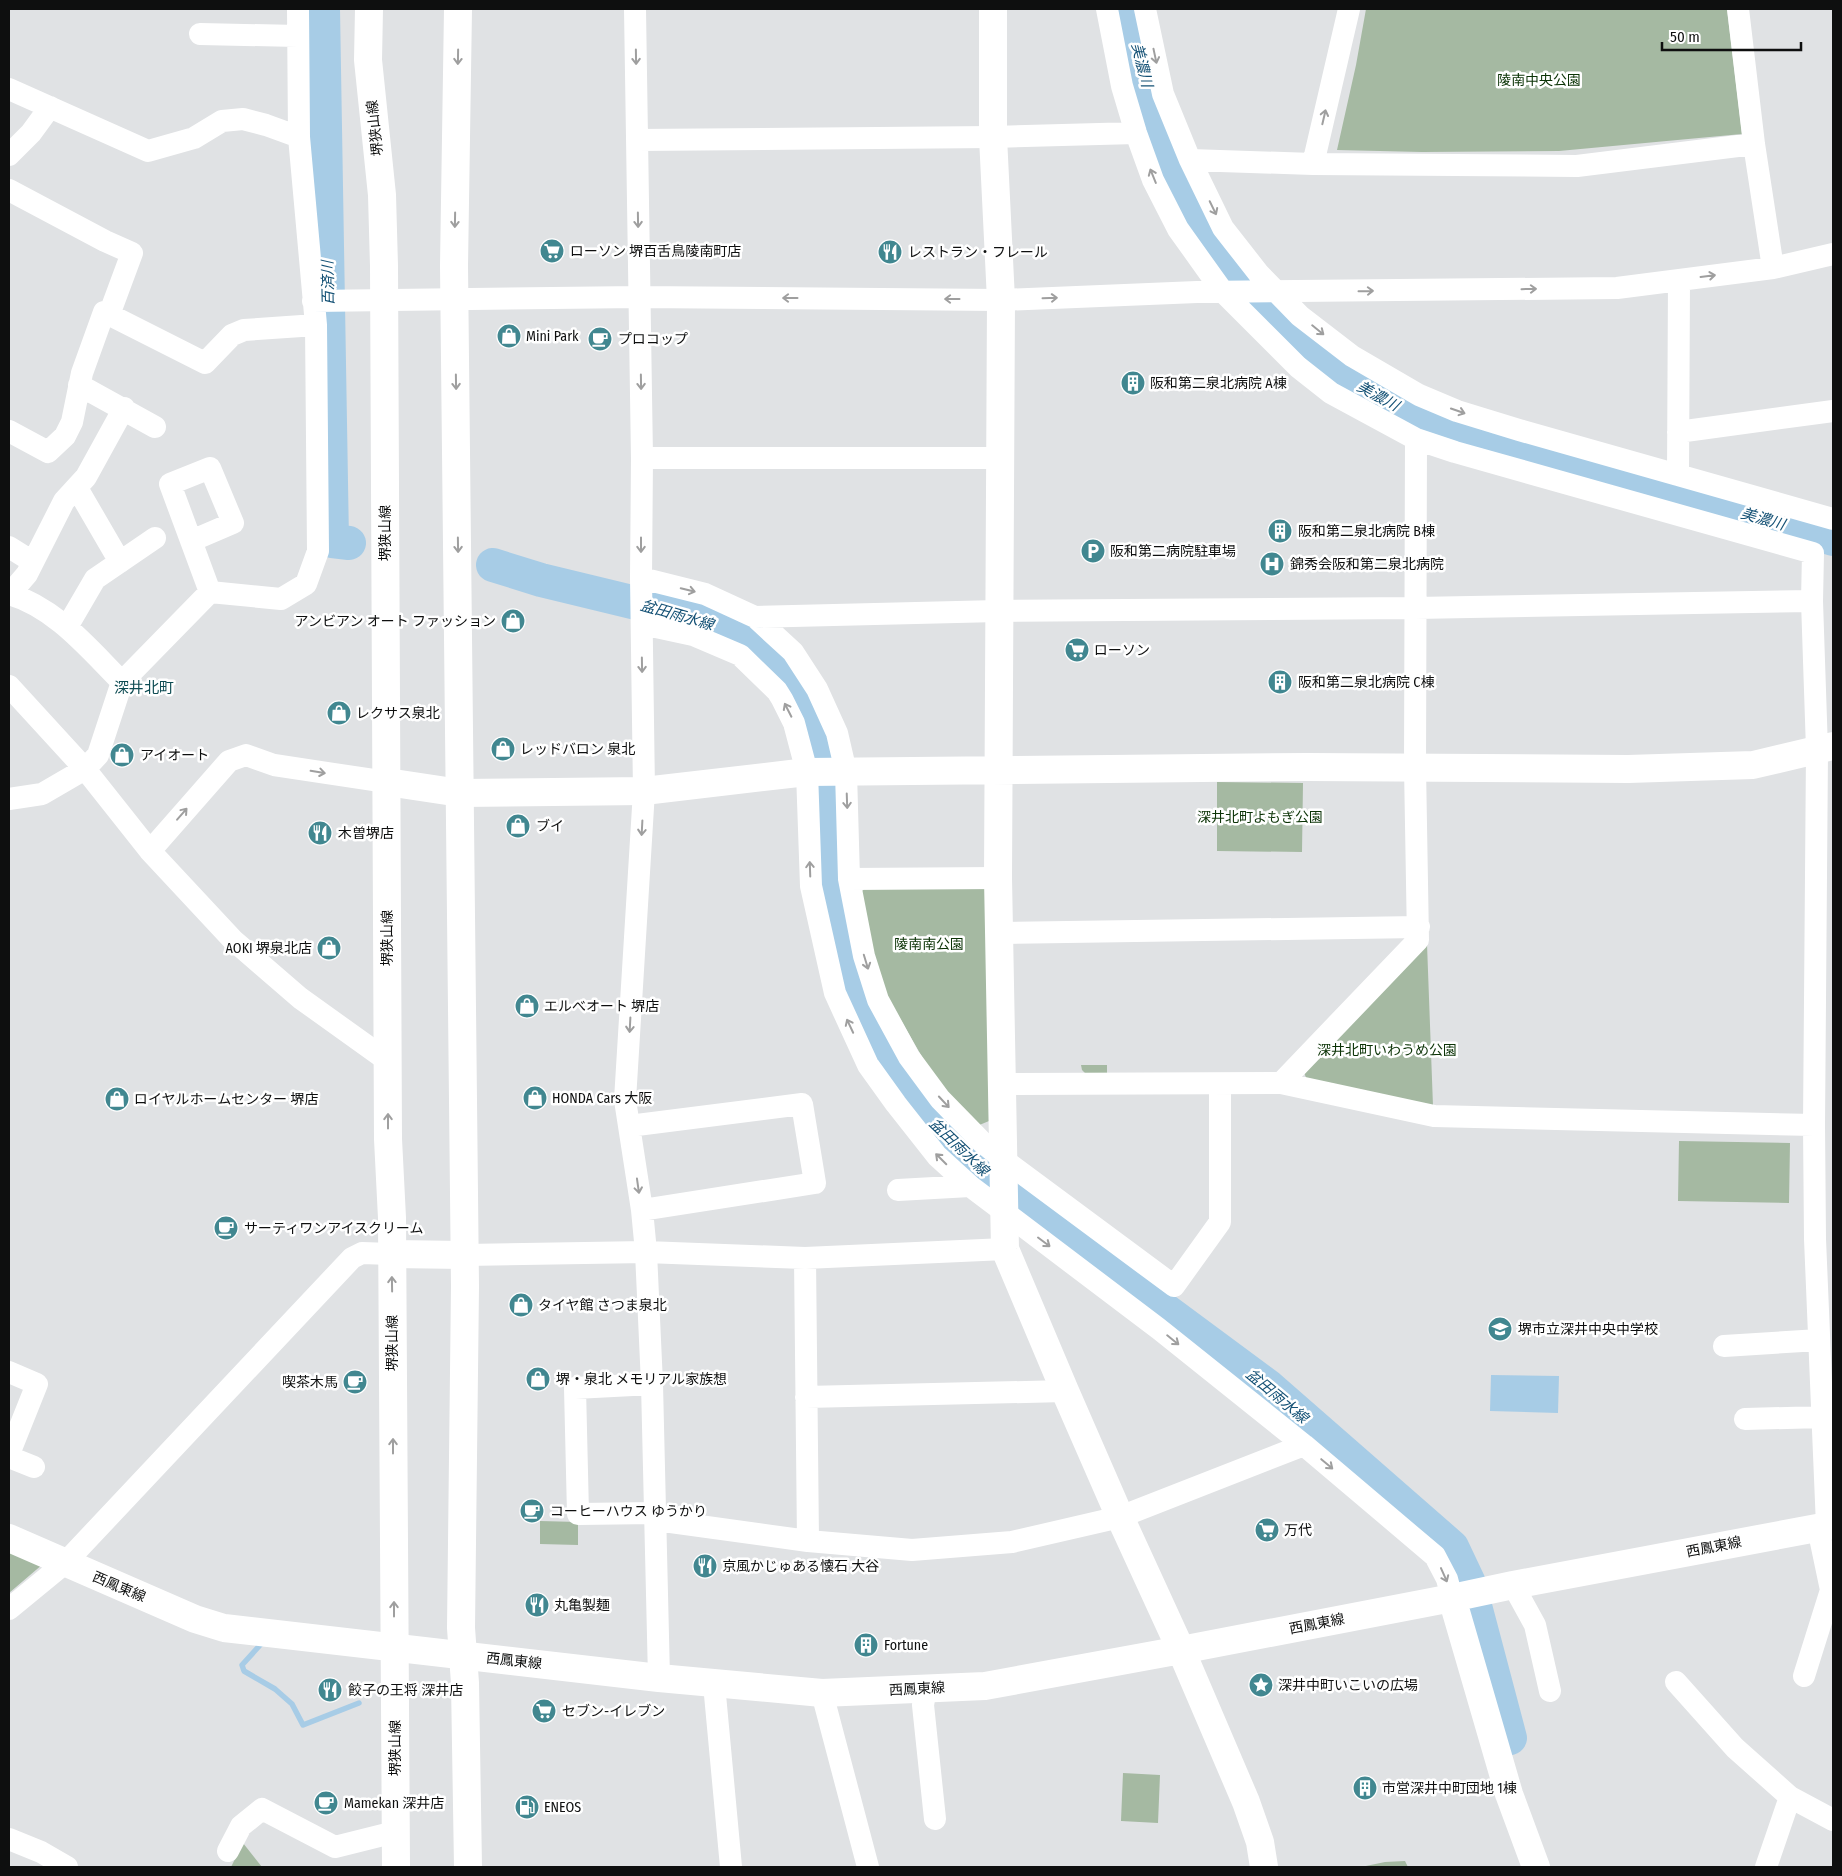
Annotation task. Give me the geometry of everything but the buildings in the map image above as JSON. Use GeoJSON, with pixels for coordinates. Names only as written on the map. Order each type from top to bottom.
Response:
{"type":"FeatureCollection","features":[{"type":"Feature","properties":{"kind":"main road","name":"堺狭山線"},"geometry":{"type":"LineString","coordinates":[[369,9],[368,60],[382,195],[384,301],[388,1061],[396,1867]]}},
{"type":"Feature","properties":{"kind":"main road"},"geometry":{"type":"LineString","coordinates":[[458,9],[454,300],[465,1254],[461,1628],[464,1655],[468,1867]]}},
{"type":"Feature","properties":{"kind":"main road"},"geometry":{"type":"LineString","coordinates":[[993,9],[993,137],[1001,300],[998,878],[1001,933],[1006,1248],[1065,1391],[1181,1650],[1246,1802],[1260,1842],[1264,1867]]}},
{"type":"Feature","properties":{"kind":"main road"},"geometry":{"type":"LineString","coordinates":[[386,782],[460,794],[644,791],[827,772],[1415,767],[1628,768],[1752,765],[1825,748]]}},
{"type":"Feature","properties":{"kind":"main road"},"geometry":{"type":"LineString","coordinates":[[391,1254],[465,1254]]}},
{"type":"Feature","properties":{"kind":"main road","name":"西鳳東線"},"geometry":{"type":"LineString","coordinates":[[9,1538],[195,1619],[224,1628],[714,1684],[822,1693],[985,1686],[1456,1598],[1514,1584],[1826,1526]]}},
{"type":"Feature","properties":{"kind":"main road"},"geometry":{"type":"LineString","coordinates":[[1456,1598],[1509,1794],[1536,1867]]}},
{"type":"Feature","properties":{"kind":"street"},"geometry":{"type":"LineString","coordinates":[[210,592],[281,599],[306,584],[318,551],[316,325],[319,301],[299,137],[298,9]]}},
{"type":"Feature","properties":{"kind":"street"},"geometry":{"type":"LineString","coordinates":[[636,9],[644,791],[626,1100],[642,1210],[646,1252],[652,1384],[659,1678]]}},
{"type":"Feature","properties":{"kind":"street"},"geometry":{"type":"LineString","coordinates":[[1107,9],[1122,86],[1136,133],[1154,180],[1178,230],[1230,292],[1298,367],[1331,393],[1416,439],[1455,452],[1823,555],[1812,601],[1825,748],[1824,1010],[1814,1125],[1824,1239],[1819,1340],[1826,1526],[1832,1590],[1804,1676]]}},
{"type":"Feature","properties":{"kind":"street"},"geometry":{"type":"LineString","coordinates":[[1146,9],[1163,94],[1190,160],[1223,228],[1260,274],[1271,292],[1352,356],[1390,380],[1426,399],[1457,411],[1833,519]]}},
{"type":"Feature","properties":{"kind":"street"},"geometry":{"type":"LineString","coordinates":[[1313,164],[1348,9]]}},
{"type":"Feature","properties":{"kind":"street"},"geometry":{"type":"LineString","coordinates":[[1738,9],[1754,144],[1773,268]]}},
{"type":"Feature","properties":{"kind":"street"},"geometry":{"type":"LineString","coordinates":[[200,34],[298,36]]}},
{"type":"Feature","properties":{"kind":"street"},"geometry":{"type":"LineString","coordinates":[[9,89],[148,150],[194,138],[222,121],[243,120],[266,125],[299,137]]}},
{"type":"Feature","properties":{"kind":"street"},"geometry":{"type":"LineString","coordinates":[[9,155],[31,133],[50,107]]}},
{"type":"Feature","properties":{"kind":"street"},"geometry":{"type":"LineString","coordinates":[[637,140],[993,137],[1136,133]]}},
{"type":"Feature","properties":{"kind":"street"},"geometry":{"type":"LineString","coordinates":[[1190,160],[1313,164],[1577,166],[1754,144]]}},
{"type":"Feature","properties":{"kind":"street"},"geometry":{"type":"LineString","coordinates":[[9,190],[97,237],[132,253],[109,315]]}},
{"type":"Feature","properties":{"kind":"street"},"geometry":{"type":"LineString","coordinates":[[319,301],[639,297],[1001,300],[1230,292],[1617,288],[1773,268],[1833,254]]}},
{"type":"Feature","properties":{"kind":"street"},"geometry":{"type":"LineString","coordinates":[[1678,475],[1679,280]]}},
{"type":"Feature","properties":{"kind":"street"},"geometry":{"type":"LineString","coordinates":[[9,431],[48,452],[65,436],[72,422],[79,384],[104,312],[205,363],[232,335],[244,330],[316,325]]}},
{"type":"Feature","properties":{"kind":"street"},"geometry":{"type":"LineString","coordinates":[[79,384],[155,427]]}},
{"type":"Feature","properties":{"kind":"street"},"geometry":{"type":"LineString","coordinates":[[122,682],[67,627],[36,605],[9,595],[27,574],[64,501],[86,478],[124,408]]}},
{"type":"Feature","properties":{"kind":"street"},"geometry":{"type":"LineString","coordinates":[[1678,432],[1833,411]]}},
{"type":"Feature","properties":{"kind":"street"},"geometry":{"type":"LineString","coordinates":[[1281,1084],[1418,940],[1415,767],[1416,439]]}},
{"type":"Feature","properties":{"kind":"street"},"geometry":{"type":"LineString","coordinates":[[642,458],[1000,458]]}},
{"type":"Feature","properties":{"kind":"street"},"geometry":{"type":"LineString","coordinates":[[77,488],[120,562]]}},
{"type":"Feature","properties":{"kind":"street"},"geometry":{"type":"LineString","coordinates":[[67,627],[95,578],[155,538]]}},
{"type":"Feature","properties":{"kind":"street"},"geometry":{"type":"LineString","coordinates":[[191,541],[210,592]]}},
{"type":"Feature","properties":{"kind":"street"},"geometry":{"type":"LineString","coordinates":[[9,547],[33,562]]}},
{"type":"Feature","properties":{"kind":"street"},"geometry":{"type":"LineString","coordinates":[[641,582],[705,594],[755,617],[793,652],[817,689],[837,733],[827,772],[811,886],[835,993],[868,1064],[896,1104],[937,1156],[970,1186],[1005,1206],[1304,1445],[1435,1556],[1456,1598]]}},
{"type":"Feature","properties":{"kind":"street"},"geometry":{"type":"LineString","coordinates":[[9,799],[42,794],[85,769],[98,755],[122,682],[210,592]]}},
{"type":"Feature","properties":{"kind":"street"},"geometry":{"type":"LineString","coordinates":[[755,617],[998,611],[1415,608],[1812,601]]}},
{"type":"Feature","properties":{"kind":"street"},"geometry":{"type":"LineString","coordinates":[[642,621],[693,635],[740,656],[777,691],[782,699],[794,723],[827,772],[864,956],[878,1000],[904,1049],[940,1099],[1004,1165],[1174,1286],[1220,1222],[1220,1084]]}},
{"type":"Feature","properties":{"kind":"street"},"geometry":{"type":"LineString","coordinates":[[9,686],[85,769],[150,851],[233,940],[300,998],[388,1061]]}},
{"type":"Feature","properties":{"kind":"street"},"geometry":{"type":"LineString","coordinates":[[150,851],[229,761],[246,755],[274,765],[386,782]]}},
{"type":"Feature","properties":{"kind":"street"},"geometry":{"type":"LineString","coordinates":[[849,879],[998,878]]}},
{"type":"Feature","properties":{"kind":"street"},"geometry":{"type":"LineString","coordinates":[[1001,933],[1419,927]]}},
{"type":"Feature","properties":{"kind":"street"},"geometry":{"type":"LineString","coordinates":[[1002,1084],[1281,1084],[1434,1116],[1814,1125]]}},
{"type":"Feature","properties":{"kind":"street"},"geometry":{"type":"LineString","coordinates":[[629,1126],[802,1104],[815,1183],[642,1210]]}},
{"type":"Feature","properties":{"kind":"street"},"geometry":{"type":"LineString","coordinates":[[898,1190],[970,1186]]}},
{"type":"Feature","properties":{"kind":"street"},"geometry":{"type":"LineString","coordinates":[[465,1254],[646,1252],[805,1258],[1006,1248]]}},
{"type":"Feature","properties":{"kind":"street"},"geometry":{"type":"LineString","coordinates":[[9,1609],[65,1563],[352,1258],[369,1252],[391,1254]]}},
{"type":"Feature","properties":{"kind":"street"},"geometry":{"type":"LineString","coordinates":[[805,1258],[808,1541]]}},
{"type":"Feature","properties":{"kind":"street"},"geometry":{"type":"LineString","coordinates":[[1724,1346],[1819,1340]]}},
{"type":"Feature","properties":{"kind":"street"},"geometry":{"type":"LineString","coordinates":[[9,1372],[37,1384],[9,1456],[34,1467]]}},
{"type":"Feature","properties":{"kind":"street"},"geometry":{"type":"LineString","coordinates":[[652,1384],[575,1388],[578,1514],[655,1516],[808,1541],[912,1550],[1012,1542],[1120,1516],[1304,1445]]}},
{"type":"Feature","properties":{"kind":"street"},"geometry":{"type":"LineString","coordinates":[[806,1397],[1065,1391]]}},
{"type":"Feature","properties":{"kind":"street"},"geometry":{"type":"LineString","coordinates":[[1745,1419],[1822,1418]]}},
{"type":"Feature","properties":{"kind":"street"},"geometry":{"type":"LineString","coordinates":[[1514,1584],[1535,1626],[1550,1691]]}},
{"type":"Feature","properties":{"kind":"street"},"geometry":{"type":"LineString","coordinates":[[1676,1682],[1735,1748],[1790,1797],[1833,1820]]}},
{"type":"Feature","properties":{"kind":"street"},"geometry":{"type":"LineString","coordinates":[[714,1684],[731,1867]]}},
{"type":"Feature","properties":{"kind":"street"},"geometry":{"type":"LineString","coordinates":[[926,1688],[923,1705],[934,1819]]}},
{"type":"Feature","properties":{"kind":"street"},"geometry":{"type":"LineString","coordinates":[[822,1693],[868,1867]]}},
{"type":"Feature","properties":{"kind":"street"},"geometry":{"type":"LineString","coordinates":[[1766,1867],[1790,1797]]}},
{"type":"Feature","properties":{"kind":"street"},"geometry":{"type":"LineString","coordinates":[[228,1852],[241,1826],[262,1809],[335,1847],[395,1832]]}},
{"type":"Feature","properties":{"kind":"street"},"geometry":{"type":"LineString","coordinates":[[9,1839],[41,1852],[67,1867]]}},
{"type":"Feature","properties":{"kind":"green space","name":"陵南中央公園"},"geometry":{"type":"Polygon","coordinates":[[[1366,9],[1727,9],[1742,134],[1559,151],[1422,152],[1337,150],[1366,9]]]}},
{"type":"Feature","properties":{"kind":"green space","name":"深井北町よもぎ公園"},"geometry":{"type":"Polygon","coordinates":[[[1217,782],[1303,783],[1302,852],[1217,851],[1217,782]]]}},
{"type":"Feature","properties":{"kind":"green space","name":"陵南南公園"},"geometry":{"type":"Polygon","coordinates":[[[980,885],[987,890],[989,1121],[977,1126],[936,1081],[887,996],[872,955],[861,892],[867,886],[980,885]]]}},
{"type":"Feature","properties":{"kind":"green space","name":"深井北町いわうめ公園"},"geometry":{"type":"Polygon","coordinates":[[[1427,944],[1433,1106],[1307,1080],[1303,1070],[1427,944]]]}},
{"type":"Feature","properties":{"kind":"green space"},"geometry":{"type":"Polygon","coordinates":[[[1081,1065],[1107,1065],[1107,1076],[1089,1077],[1082,1070],[1081,1065]]]}},
{"type":"Feature","properties":{"kind":"green space"},"geometry":{"type":"Polygon","coordinates":[[[1679,1141],[1790,1143],[1789,1203],[1678,1201],[1679,1141]]]}},
{"type":"Feature","properties":{"kind":"green space"},"geometry":{"type":"Polygon","coordinates":[[[540,1521],[578,1522],[578,1545],[540,1544],[540,1521]]]}},
{"type":"Feature","properties":{"kind":"green space"},"geometry":{"type":"Polygon","coordinates":[[[9,1550],[43,1564],[9,1593],[9,1550]]]}},
{"type":"Feature","properties":{"kind":"green space"},"geometry":{"type":"Polygon","coordinates":[[[1123,1773],[1160,1775],[1158,1823],[1121,1821],[1123,1773]]]}},
{"type":"Feature","properties":{"kind":"green space"},"geometry":{"type":"Polygon","coordinates":[[[243,1843],[262,1867],[231,1867],[243,1843]]]}},
{"type":"Feature","properties":{"kind":"green space"},"geometry":{"type":"Polygon","coordinates":[[[1405,1861],[1408,1867],[1361,1867],[1385,1862],[1405,1861]]]}},
{"type":"Feature","properties":{"kind":"water"},"geometry":{"type":"Polygon","coordinates":[[[1491,1375],[1559,1376],[1558,1413],[1490,1411],[1491,1375]]]}},
{"type":"Feature","properties":{"kind":"waterway","name":"百済川"},"geometry":{"type":"LineString","coordinates":[[323,9],[332,541],[349,543]]}},
{"type":"Feature","properties":{"kind":"waterway","name":"美濃川"},"geometry":{"type":"LineString","coordinates":[[1128,9],[1155,117],[1174,169],[1198,220],[1221,255],[1269,314],[1301,346],[1364,390],[1411,414],[1455,432],[1833,539]]}},
{"type":"Feature","properties":{"kind":"waterway","name":"盆田雨水線"},"geometry":{"type":"LineString","coordinates":[[493,565],[541,580],[702,619],[748,639],[777,666],[808,712],[822,757],[827,792],[831,895],[840,939],[855,995],[887,1061],[914,1103],[967,1156],[1022,1204],[1269,1387],[1452,1547],[1469,1583],[1510,1738]]}},
{"type":"Feature","properties":{"kind":"waterway"},"geometry":{"type":"LineString","coordinates":[[261,1644],[242,1665],[244,1671],[275,1689],[292,1704],[303,1725],[359,1703]]}},
{"type":"Feature","properties":{"kind":"place","name":"ローソン 堺百舌鳥陵南町店"},"geometry":{"type":"Point","coordinates":[552,251]}},
{"type":"Feature","properties":{"kind":"place","name":"レストラン・フレール"},"geometry":{"type":"Point","coordinates":[890,252]}},
{"type":"Feature","properties":{"kind":"place","name":"Mini Park"},"geometry":{"type":"Point","coordinates":[509,336]}},
{"type":"Feature","properties":{"kind":"place","name":"プロコップ"},"geometry":{"type":"Point","coordinates":[600,339]}},
{"type":"Feature","properties":{"kind":"place","name":"阪和第二泉北病院 A棟"},"geometry":{"type":"Point","coordinates":[1133,383]}},
{"type":"Feature","properties":{"kind":"place","name":"阪和第二泉北病院 B棟"},"geometry":{"type":"Point","coordinates":[1280,531]}},
{"type":"Feature","properties":{"kind":"place","name":"阪和第二病院駐車場"},"geometry":{"type":"Point","coordinates":[1093,551]}},
{"type":"Feature","properties":{"kind":"place","name":"錦秀会阪和第二泉北病院"},"geometry":{"type":"Point","coordinates":[1272,564]}},
{"type":"Feature","properties":{"kind":"place","name":"アンビアン オート ファッション"},"geometry":{"type":"Point","coordinates":[513,621]}},
{"type":"Feature","properties":{"kind":"place","name":"ローソン"},"geometry":{"type":"Point","coordinates":[1077,650]}},
{"type":"Feature","properties":{"kind":"place","name":"阪和第二泉北病院 C棟"},"geometry":{"type":"Point","coordinates":[1280,682]}},
{"type":"Feature","properties":{"kind":"place","name":"レクサス泉北"},"geometry":{"type":"Point","coordinates":[339,713]}},
{"type":"Feature","properties":{"kind":"place","name":"レッドバロン 泉北"},"geometry":{"type":"Point","coordinates":[503,749]}},
{"type":"Feature","properties":{"kind":"place","name":"アイオート"},"geometry":{"type":"Point","coordinates":[122,755]}},
{"type":"Feature","properties":{"kind":"place","name":"ブイ"},"geometry":{"type":"Point","coordinates":[518,826]}},
{"type":"Feature","properties":{"kind":"place","name":"木曽堺店"},"geometry":{"type":"Point","coordinates":[320,833]}},
{"type":"Feature","properties":{"kind":"place","name":"AOKI 堺泉北店"},"geometry":{"type":"Point","coordinates":[329,948]}},
{"type":"Feature","properties":{"kind":"place","name":"エルべオート 堺店"},"geometry":{"type":"Point","coordinates":[527,1006]}},
{"type":"Feature","properties":{"kind":"place","name":"HONDA Cars 大阪"},"geometry":{"type":"Point","coordinates":[535,1098]}},
{"type":"Feature","properties":{"kind":"place","name":"ロイヤルホームセンター 堺店"},"geometry":{"type":"Point","coordinates":[117,1099]}},
{"type":"Feature","properties":{"kind":"place","name":"サーティワンアイスクリーム"},"geometry":{"type":"Point","coordinates":[226,1228]}},
{"type":"Feature","properties":{"kind":"place","name":"タイヤ館 さつま泉北"},"geometry":{"type":"Point","coordinates":[521,1305]}},
{"type":"Feature","properties":{"kind":"place","name":"堺市立深井中央中学校"},"geometry":{"type":"Point","coordinates":[1500,1329]}},
{"type":"Feature","properties":{"kind":"place","name":"堺・泉北 メモリアル家族想"},"geometry":{"type":"Point","coordinates":[538,1379]}},
{"type":"Feature","properties":{"kind":"place","name":"喫茶木馬"},"geometry":{"type":"Point","coordinates":[355,1382]}},
{"type":"Feature","properties":{"kind":"place","name":"コーヒーハウス ゆうかり"},"geometry":{"type":"Point","coordinates":[532,1511]}},
{"type":"Feature","properties":{"kind":"place","name":"万代"},"geometry":{"type":"Point","coordinates":[1267,1530]}},
{"type":"Feature","properties":{"kind":"place","name":"京風かじゅある懐石 大谷"},"geometry":{"type":"Point","coordinates":[705,1566]}},
{"type":"Feature","properties":{"kind":"place","name":"丸亀製麺"},"geometry":{"type":"Point","coordinates":[537,1605]}},
{"type":"Feature","properties":{"kind":"place","name":"Fortune"},"geometry":{"type":"Point","coordinates":[866,1645]}},
{"type":"Feature","properties":{"kind":"place","name":"深井中町いこいの広場"},"geometry":{"type":"Point","coordinates":[1261,1685]}},
{"type":"Feature","properties":{"kind":"place","name":"餃子の王将 深井店"},"geometry":{"type":"Point","coordinates":[330,1690]}},
{"type":"Feature","properties":{"kind":"place","name":"セブン-イレブン"},"geometry":{"type":"Point","coordinates":[544,1711]}},
{"type":"Feature","properties":{"kind":"place","name":"市営深井中町団地 1棟"},"geometry":{"type":"Point","coordinates":[1365,1788]}},
{"type":"Feature","properties":{"kind":"place","name":"Mamekan 深井店"},"geometry":{"type":"Point","coordinates":[326,1803]}},
{"type":"Feature","properties":{"kind":"place","name":"ENEOS"},"geometry":{"type":"Point","coordinates":[527,1807]}},
{"type":"Feature","properties":{"kind":"district","name":"深井北町"},"geometry":{"type":"Point","coordinates":[144,688]}}]}
